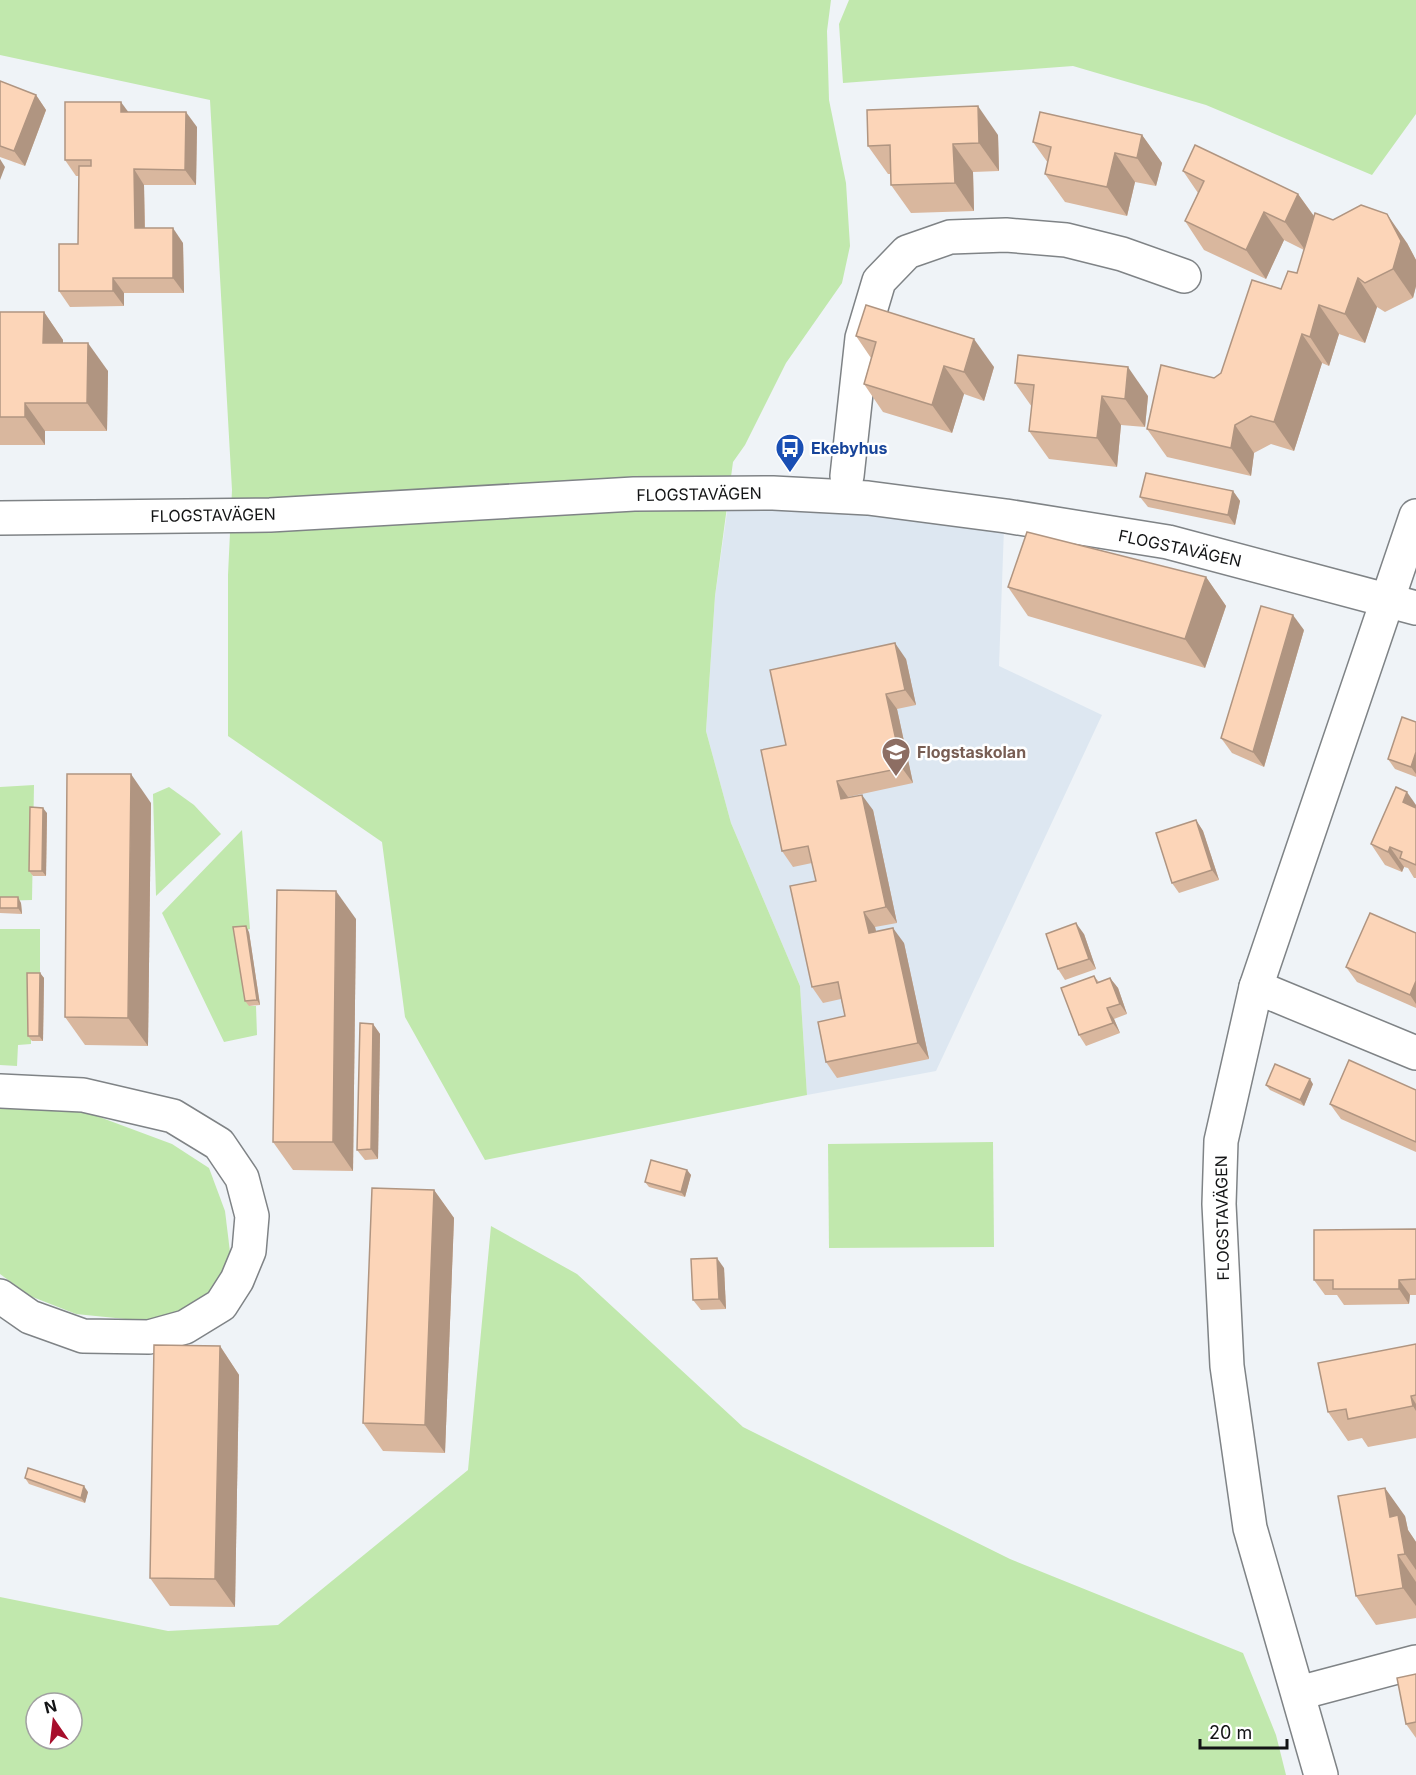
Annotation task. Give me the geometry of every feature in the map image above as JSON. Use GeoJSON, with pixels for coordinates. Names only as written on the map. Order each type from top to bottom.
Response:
{"type":"FeatureCollection","features":[{"type":"Feature","properties":{"kind":"street"},"geometry":{"type":"LineString","coordinates":[[847,476],[862,338],[879,281],[907,252],[950,237],[1006,235],[1036,237],[1066,240],[1122,254],[1184,276]]}},
{"type":"Feature","properties":{"kind":"street","name":"FLOGSTAVÄGEN"},"geometry":{"type":"LineString","coordinates":[[0,518],[270,515],[634,494],[773,493],[868,498],[1006,516],[1168,542],[1344,587],[1401,605]]}},
{"type":"Feature","properties":{"kind":"street","name":"FLOGSTAVÄGEN"},"geometry":{"type":"LineString","coordinates":[[1321,1775],[1250,1528],[1227,1366],[1219,1204],[1221,1141],[1256,987],[1401,605],[1416,516]]}},
{"type":"Feature","properties":{"kind":"street"},"geometry":{"type":"LineString","coordinates":[[1256,987],[1416,1053]]}},
{"type":"Feature","properties":{"kind":"street"},"geometry":{"type":"LineString","coordinates":[[0,1091],[83,1095],[173,1116],[219,1144],[242,1178],[252,1216],[249,1251],[237,1280],[221,1305],[185,1327],[149,1337],[83,1336],[30,1317],[0,1296]]}},
{"type":"Feature","properties":{"kind":"street"},"geometry":{"type":"LineString","coordinates":[[1299,1693],[1416,1662]]}},
{"type":"Feature","properties":{"kind":"shaded area","name":"Flogstaskolan"},"geometry":{"type":"Polygon","coordinates":[[[772,504],[1004,528],[999,666],[1102,715],[936,1071],[807,1095],[800,986],[731,823],[706,731],[715,596],[728,505],[772,504]]]}},
{"type":"Feature","properties":{"kind":"green space"},"geometry":{"type":"Polygon","coordinates":[[[0,0],[831,0],[827,31],[829,100],[846,183],[850,246],[842,283],[786,363],[745,445],[733,462],[715,596],[706,731],[731,823],[800,986],[807,1095],[485,1160],[405,1017],[382,842],[228,736],[228,575],[232,490],[210,100],[0,55],[0,0]]]}},
{"type":"Feature","properties":{"kind":"green space"},"geometry":{"type":"Polygon","coordinates":[[[849,0],[1416,0],[1416,114],[1372,175],[1206,105],[1073,66],[843,83],[839,24],[849,0]]]}},
{"type":"Feature","properties":{"kind":"green space"},"geometry":{"type":"Polygon","coordinates":[[[34,785],[32,900],[0,901],[0,787],[34,785]]]}},
{"type":"Feature","properties":{"kind":"green space"},"geometry":{"type":"Polygon","coordinates":[[[169,787],[194,805],[221,834],[156,896],[153,794],[169,787]]]}},
{"type":"Feature","properties":{"kind":"green space"},"geometry":{"type":"Polygon","coordinates":[[[242,830],[250,929],[237,933],[249,1006],[256,1006],[257,1035],[224,1042],[162,913],[242,830]]]}},
{"type":"Feature","properties":{"kind":"green space"},"geometry":{"type":"Polygon","coordinates":[[[0,929],[40,929],[40,978],[31,979],[31,1044],[18,1045],[17,1066],[0,1065],[0,929]]]}},
{"type":"Feature","properties":{"kind":"green space"},"geometry":{"type":"Polygon","coordinates":[[[0,1107],[86,1112],[172,1144],[209,1168],[225,1211],[230,1252],[225,1272],[206,1298],[179,1312],[145,1321],[76,1314],[30,1296],[0,1274],[0,1107]]]}},
{"type":"Feature","properties":{"kind":"green space"},"geometry":{"type":"Polygon","coordinates":[[[993,1142],[994,1247],[829,1248],[828,1144],[993,1142]]]}},
{"type":"Feature","properties":{"kind":"green space"},"geometry":{"type":"Polygon","coordinates":[[[491,1226],[577,1274],[743,1427],[1010,1559],[1243,1653],[1276,1735],[1286,1775],[0,1775],[0,1597],[168,1631],[278,1625],[468,1470],[491,1226]]]}},
{"type":"Feature","properties":{"kind":"building"},"geometry":{"type":"Polygon","coordinates":[[[0,81],[36,95],[14,151],[0,146],[0,81]]]}},
{"type":"Feature","properties":{"kind":"building"},"geometry":{"type":"Polygon","coordinates":[[[65,102],[121,102],[121,112],[186,112],[185,170],[134,169],[135,228],[173,228],[173,278],[113,278],[113,291],[59,291],[59,244],[78,244],[79,166],[91,166],[91,160],[65,160],[65,102]]]}},
{"type":"Feature","properties":{"kind":"building"},"geometry":{"type":"Polygon","coordinates":[[[978,106],[979,143],[953,144],[955,183],[891,185],[890,145],[868,146],[867,110],[978,106]]]}},
{"type":"Feature","properties":{"kind":"building"},"geometry":{"type":"Polygon","coordinates":[[[1040,112],[1142,135],[1137,158],[1115,153],[1107,187],[1045,174],[1051,147],[1033,142],[1040,112]]]}},
{"type":"Feature","properties":{"kind":"building"},"geometry":{"type":"Polygon","coordinates":[[[1195,145],[1298,194],[1285,222],[1264,212],[1246,250],[1185,221],[1204,181],[1183,171],[1195,145]]]}},
{"type":"Feature","properties":{"kind":"building"},"geometry":{"type":"Polygon","coordinates":[[[1361,205],[1387,214],[1401,241],[1393,269],[1365,283],[1358,278],[1345,314],[1319,305],[1310,337],[1302,334],[1274,422],[1251,416],[1235,425],[1231,448],[1147,429],[1161,365],[1214,378],[1221,373],[1252,280],[1281,289],[1288,271],[1297,273],[1315,213],[1333,220],[1361,205]]]}},
{"type":"Feature","properties":{"kind":"building"},"geometry":{"type":"Polygon","coordinates":[[[866,305],[974,339],[964,372],[944,366],[932,405],[864,384],[876,342],[856,336],[866,305]]]}},
{"type":"Feature","properties":{"kind":"building"},"geometry":{"type":"Polygon","coordinates":[[[0,312],[44,312],[43,343],[88,343],[87,403],[25,403],[25,417],[0,417],[0,312]]]}},
{"type":"Feature","properties":{"kind":"building"},"geometry":{"type":"Polygon","coordinates":[[[1018,355],[1128,367],[1125,399],[1102,396],[1097,438],[1029,431],[1034,385],[1015,383],[1018,355]]]}},
{"type":"Feature","properties":{"kind":"building"},"geometry":{"type":"Polygon","coordinates":[[[1146,473],[1233,491],[1228,515],[1140,497],[1146,473]]]}},
{"type":"Feature","properties":{"kind":"building"},"geometry":{"type":"Polygon","coordinates":[[[1027,532],[1206,577],[1185,639],[1008,587],[1027,532]]]}},
{"type":"Feature","properties":{"kind":"building"},"geometry":{"type":"Polygon","coordinates":[[[1261,606],[1293,615],[1253,752],[1221,738],[1261,606]]]}},
{"type":"Feature","properties":{"kind":"building"},"geometry":{"type":"Polygon","coordinates":[[[895,643],[905,690],[886,694],[902,768],[837,781],[841,799],[862,795],[886,907],[864,912],[869,933],[893,928],[918,1043],[826,1062],[818,1022],[845,1016],[838,982],[812,987],[790,886],[816,881],[808,846],[782,851],[761,750],[786,745],[770,670],[895,643]]]}},
{"type":"Feature","properties":{"kind":"building"},"geometry":{"type":"Polygon","coordinates":[[[1402,717],[1416,722],[1416,752],[1411,767],[1388,759],[1402,717]]]}},
{"type":"Feature","properties":{"kind":"building"},"geometry":{"type":"Polygon","coordinates":[[[67,774],[131,774],[128,1018],[65,1017],[67,774]]]}},
{"type":"Feature","properties":{"kind":"building"},"geometry":{"type":"Polygon","coordinates":[[[1396,787],[1407,792],[1403,802],[1416,808],[1416,865],[1400,858],[1402,852],[1390,847],[1388,852],[1371,844],[1396,787]]]}},
{"type":"Feature","properties":{"kind":"building"},"geometry":{"type":"Polygon","coordinates":[[[30,807],[43,808],[42,871],[29,871],[30,807]]]}},
{"type":"Feature","properties":{"kind":"building"},"geometry":{"type":"Polygon","coordinates":[[[1196,820],[1212,870],[1172,883],[1156,833],[1196,820]]]}},
{"type":"Feature","properties":{"kind":"building"},"geometry":{"type":"Polygon","coordinates":[[[277,890],[336,891],[333,1142],[273,1142],[277,890]]]}},
{"type":"Feature","properties":{"kind":"building"},"geometry":{"type":"Polygon","coordinates":[[[0,897],[18,897],[18,908],[0,908],[0,897]]]}},
{"type":"Feature","properties":{"kind":"building"},"geometry":{"type":"Polygon","coordinates":[[[1370,913],[1416,933],[1416,981],[1410,995],[1346,967],[1370,913]]]}},
{"type":"Feature","properties":{"kind":"building"},"geometry":{"type":"Polygon","coordinates":[[[1076,923],[1089,959],[1058,969],[1046,934],[1076,923]]]}},
{"type":"Feature","properties":{"kind":"building"},"geometry":{"type":"Polygon","coordinates":[[[246,926],[257,1000],[245,1001],[233,927],[246,926]]]}},
{"type":"Feature","properties":{"kind":"building"},"geometry":{"type":"Polygon","coordinates":[[[27,973],[40,973],[39,1036],[28,1036],[27,973]]]}},
{"type":"Feature","properties":{"kind":"building"},"geometry":{"type":"Polygon","coordinates":[[[1094,976],[1097,983],[1110,978],[1120,1004],[1107,1008],[1113,1023],[1079,1035],[1061,988],[1094,976]]]}},
{"type":"Feature","properties":{"kind":"building"},"geometry":{"type":"Polygon","coordinates":[[[360,1023],[373,1024],[371,1149],[357,1150],[360,1023]]]}},
{"type":"Feature","properties":{"kind":"building"},"geometry":{"type":"Polygon","coordinates":[[[1349,1060],[1416,1090],[1416,1142],[1330,1104],[1349,1060]]]}},
{"type":"Feature","properties":{"kind":"building"},"geometry":{"type":"Polygon","coordinates":[[[1275,1064],[1310,1079],[1300,1100],[1266,1085],[1275,1064]]]}},
{"type":"Feature","properties":{"kind":"building"},"geometry":{"type":"Polygon","coordinates":[[[651,1160],[687,1170],[681,1192],[645,1182],[651,1160]]]}},
{"type":"Feature","properties":{"kind":"building"},"geometry":{"type":"Polygon","coordinates":[[[372,1188],[434,1190],[425,1425],[363,1423],[372,1188]]]}},
{"type":"Feature","properties":{"kind":"building"},"geometry":{"type":"Polygon","coordinates":[[[1416,1229],[1416,1279],[1399,1280],[1399,1289],[1333,1289],[1333,1280],[1314,1280],[1314,1230],[1416,1229]]]}},
{"type":"Feature","properties":{"kind":"building"},"geometry":{"type":"Polygon","coordinates":[[[717,1258],[719,1299],[693,1300],[691,1259],[717,1258]]]}},
{"type":"Feature","properties":{"kind":"building"},"geometry":{"type":"Polygon","coordinates":[[[1416,1344],[1416,1395],[1411,1396],[1413,1406],[1348,1419],[1346,1409],[1328,1412],[1318,1363],[1416,1344]]]}},
{"type":"Feature","properties":{"kind":"building"},"geometry":{"type":"Polygon","coordinates":[[[154,1345],[220,1346],[215,1579],[150,1578],[154,1345]]]}},
{"type":"Feature","properties":{"kind":"building"},"geometry":{"type":"Polygon","coordinates":[[[28,1468],[84,1486],[81,1498],[25,1478],[28,1468]]]}},
{"type":"Feature","properties":{"kind":"building"},"geometry":{"type":"Polygon","coordinates":[[[1385,1488],[1390,1517],[1398,1515],[1405,1554],[1398,1555],[1403,1588],[1356,1596],[1338,1496],[1385,1488]]]}},
{"type":"Feature","properties":{"kind":"building"},"geometry":{"type":"Polygon","coordinates":[[[1416,1674],[1416,1722],[1406,1724],[1397,1678],[1416,1674]]]}},
{"type":"Feature","properties":{"kind":"place","name":"Ekebyhus"},"geometry":{"type":"Point","coordinates":[790,474]}},
{"type":"Feature","properties":{"kind":"place","name":"Flogstaskolan"},"geometry":{"type":"Point","coordinates":[896,778]}}]}
